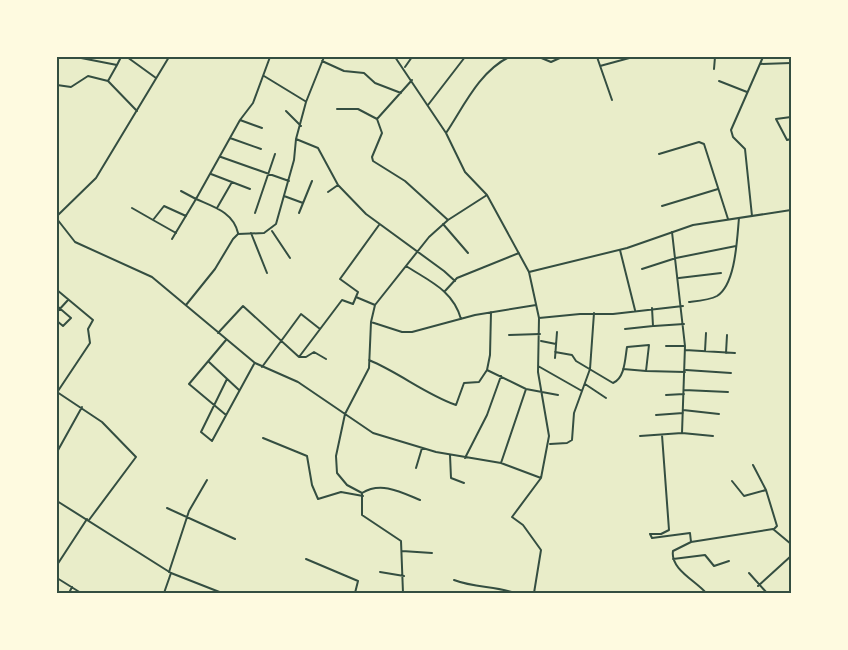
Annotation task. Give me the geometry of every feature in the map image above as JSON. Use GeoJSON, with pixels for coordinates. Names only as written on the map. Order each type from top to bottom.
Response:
{"type":"FeatureCollection","features":[{"type":"Feature","properties":{"kind":"street"},"geometry":{"type":"LineString","coordinates":[[76,57],[117,65]]}},
{"type":"Feature","properties":{"kind":"street"},"geometry":{"type":"LineString","coordinates":[[108,81],[121,57]]}},
{"type":"Feature","properties":{"kind":"street"},"geometry":{"type":"LineString","coordinates":[[127,57],[156,78]]}},
{"type":"Feature","properties":{"kind":"street"},"geometry":{"type":"LineString","coordinates":[[169,57],[96,178],[57,220],[75,242],[146,273],[255,363],[298,382],[376,435],[450,455],[501,462],[541,478]]}},
{"type":"Feature","properties":{"kind":"street"},"geometry":{"type":"LineString","coordinates":[[172,239],[240,120],[253,103],[270,57]]}},
{"type":"Feature","properties":{"kind":"street"},"geometry":{"type":"LineString","coordinates":[[395,57],[446,133],[465,171],[487,195],[529,272],[539,318],[538,366],[549,444],[541,478],[512,517],[523,525],[541,550],[534,593]]}},
{"type":"Feature","properties":{"kind":"street"},"geometry":{"type":"LineString","coordinates":[[404,68],[412,57]]}},
{"type":"Feature","properties":{"kind":"street"},"geometry":{"type":"LineString","coordinates":[[428,105],[465,57]]}},
{"type":"Feature","properties":{"kind":"street"},"geometry":{"type":"LineString","coordinates":[[446,133],[476,86],[492,68],[509,57]]}},
{"type":"Feature","properties":{"kind":"street"},"geometry":{"type":"LineString","coordinates":[[541,57],[551,62],[562,57]]}},
{"type":"Feature","properties":{"kind":"street"},"geometry":{"type":"LineString","coordinates":[[597,57],[612,100]]}},
{"type":"Feature","properties":{"kind":"street"},"geometry":{"type":"LineString","coordinates":[[600,66],[633,57]]}},
{"type":"Feature","properties":{"kind":"street"},"geometry":{"type":"LineString","coordinates":[[714,69],[716,57]]}},
{"type":"Feature","properties":{"kind":"street"},"geometry":{"type":"LineString","coordinates":[[752,216],[745,149],[731,132],[763,57]]}},
{"type":"Feature","properties":{"kind":"street"},"geometry":{"type":"LineString","coordinates":[[186,305],[238,234],[271,230],[276,224],[289,181],[296,139],[306,102],[323,59],[344,71],[364,73],[375,83],[401,93]]}},
{"type":"Feature","properties":{"kind":"street"},"geometry":{"type":"LineString","coordinates":[[760,64],[791,63]]}},
{"type":"Feature","properties":{"kind":"street"},"geometry":{"type":"LineString","coordinates":[[57,85],[71,87],[92,76],[108,81],[137,111]]}},
{"type":"Feature","properties":{"kind":"street"},"geometry":{"type":"LineString","coordinates":[[264,76],[306,102]]}},
{"type":"Feature","properties":{"kind":"street"},"geometry":{"type":"LineString","coordinates":[[378,119],[412,80]]}},
{"type":"Feature","properties":{"kind":"street"},"geometry":{"type":"LineString","coordinates":[[718,81],[747,92]]}},
{"type":"Feature","properties":{"kind":"street"},"geometry":{"type":"LineString","coordinates":[[337,109],[358,109],[378,119],[382,130],[372,157],[373,161],[405,181],[448,220]]}},
{"type":"Feature","properties":{"kind":"street"},"geometry":{"type":"LineString","coordinates":[[286,111],[301,126]]}},
{"type":"Feature","properties":{"kind":"street"},"geometry":{"type":"LineString","coordinates":[[791,117],[776,119],[787,140],[791,139]]}},
{"type":"Feature","properties":{"kind":"street"},"geometry":{"type":"LineString","coordinates":[[240,120],[262,128]]}},
{"type":"Feature","properties":{"kind":"street"},"geometry":{"type":"LineString","coordinates":[[230,138],[261,149]]}},
{"type":"Feature","properties":{"kind":"street"},"geometry":{"type":"LineString","coordinates":[[296,139],[320,151],[338,185],[379,225],[455,281]]}},
{"type":"Feature","properties":{"kind":"street"},"geometry":{"type":"LineString","coordinates":[[659,154],[702,143],[706,146],[728,219]]}},
{"type":"Feature","properties":{"kind":"street"},"geometry":{"type":"LineString","coordinates":[[255,213],[275,154]]}},
{"type":"Feature","properties":{"kind":"street"},"geometry":{"type":"LineString","coordinates":[[221,156],[289,181]]}},
{"type":"Feature","properties":{"kind":"street"},"geometry":{"type":"LineString","coordinates":[[211,174],[250,189]]}},
{"type":"Feature","properties":{"kind":"street"},"geometry":{"type":"LineString","coordinates":[[299,213],[312,181]]}},
{"type":"Feature","properties":{"kind":"street"},"geometry":{"type":"LineString","coordinates":[[217,208],[232,182]]}},
{"type":"Feature","properties":{"kind":"street"},"geometry":{"type":"LineString","coordinates":[[328,192],[338,185]]}},
{"type":"Feature","properties":{"kind":"street"},"geometry":{"type":"LineString","coordinates":[[662,206],[718,189]]}},
{"type":"Feature","properties":{"kind":"street"},"geometry":{"type":"LineString","coordinates":[[181,191],[217,208],[232,218],[238,234]]}},
{"type":"Feature","properties":{"kind":"street"},"geometry":{"type":"LineString","coordinates":[[362,496],[337,473],[336,456],[345,414],[368,372],[371,322],[375,305],[416,252],[443,224],[487,195]]}},
{"type":"Feature","properties":{"kind":"street"},"geometry":{"type":"LineString","coordinates":[[284,196],[303,203]]}},
{"type":"Feature","properties":{"kind":"street"},"geometry":{"type":"LineString","coordinates":[[153,220],[165,206],[186,216]]}},
{"type":"Feature","properties":{"kind":"street"},"geometry":{"type":"LineString","coordinates":[[132,208],[176,233]]}},
{"type":"Feature","properties":{"kind":"street"},"geometry":{"type":"LineString","coordinates":[[529,272],[620,250],[672,232],[728,219],[791,210]]}},
{"type":"Feature","properties":{"kind":"street"},"geometry":{"type":"LineString","coordinates":[[689,302],[714,297],[721,292],[732,266],[739,218]]}},
{"type":"Feature","properties":{"kind":"street"},"geometry":{"type":"LineString","coordinates":[[443,224],[468,253]]}},
{"type":"Feature","properties":{"kind":"street"},"geometry":{"type":"LineString","coordinates":[[299,357],[343,299],[352,304],[358,292],[340,279],[379,225]]}},
{"type":"Feature","properties":{"kind":"street"},"geometry":{"type":"LineString","coordinates":[[271,230],[290,258]]}},
{"type":"Feature","properties":{"kind":"street"},"geometry":{"type":"LineString","coordinates":[[672,232],[684,324],[685,371],[682,433]]}},
{"type":"Feature","properties":{"kind":"street"},"geometry":{"type":"LineString","coordinates":[[251,233],[267,273]]}},
{"type":"Feature","properties":{"kind":"street"},"geometry":{"type":"LineString","coordinates":[[642,269],[676,258],[736,246]]}},
{"type":"Feature","properties":{"kind":"street"},"geometry":{"type":"LineString","coordinates":[[620,250],[635,310]]}},
{"type":"Feature","properties":{"kind":"street"},"geometry":{"type":"LineString","coordinates":[[446,291],[455,281],[519,254]]}},
{"type":"Feature","properties":{"kind":"street"},"geometry":{"type":"LineString","coordinates":[[406,266],[446,291],[456,304],[461,319]]}},
{"type":"Feature","properties":{"kind":"street"},"geometry":{"type":"LineString","coordinates":[[679,278],[720,273]]}},
{"type":"Feature","properties":{"kind":"street"},"geometry":{"type":"LineString","coordinates":[[57,290],[93,320],[88,329],[90,343],[57,392],[102,422],[136,457],[57,565]]}},
{"type":"Feature","properties":{"kind":"street"},"geometry":{"type":"LineString","coordinates":[[356,297],[375,305]]}},
{"type":"Feature","properties":{"kind":"street"},"geometry":{"type":"LineString","coordinates":[[57,312],[68,300]]}},
{"type":"Feature","properties":{"kind":"street"},"geometry":{"type":"LineString","coordinates":[[371,322],[408,333],[491,312],[536,305]]}},
{"type":"Feature","properties":{"kind":"street"},"geometry":{"type":"LineString","coordinates":[[57,306],[71,318],[63,326],[57,321]]}},
{"type":"Feature","properties":{"kind":"street"},"geometry":{"type":"LineString","coordinates":[[218,333],[243,306],[282,339],[287,349],[299,357],[306,357],[314,352],[326,358]]}},
{"type":"Feature","properties":{"kind":"street"},"geometry":{"type":"LineString","coordinates":[[539,318],[594,313],[613,314],[683,306]]}},
{"type":"Feature","properties":{"kind":"street"},"geometry":{"type":"LineString","coordinates":[[652,308],[654,326]]}},
{"type":"Feature","properties":{"kind":"street"},"geometry":{"type":"LineString","coordinates":[[369,360],[456,405],[464,383],[479,382],[486,370],[490,355],[491,312]]}},
{"type":"Feature","properties":{"kind":"street"},"geometry":{"type":"LineString","coordinates":[[549,444],[567,443],[572,440],[574,413],[590,369],[594,313]]}},
{"type":"Feature","properties":{"kind":"street"},"geometry":{"type":"LineString","coordinates":[[262,367],[302,314],[320,329]]}},
{"type":"Feature","properties":{"kind":"street"},"geometry":{"type":"LineString","coordinates":[[625,329],[684,324]]}},
{"type":"Feature","properties":{"kind":"street"},"geometry":{"type":"LineString","coordinates":[[555,358],[557,332]]}},
{"type":"Feature","properties":{"kind":"street"},"geometry":{"type":"LineString","coordinates":[[705,351],[706,333]]}},
{"type":"Feature","properties":{"kind":"street"},"geometry":{"type":"LineString","coordinates":[[509,335],[540,334]]}},
{"type":"Feature","properties":{"kind":"street"},"geometry":{"type":"LineString","coordinates":[[726,353],[727,335]]}},
{"type":"Feature","properties":{"kind":"street"},"geometry":{"type":"LineString","coordinates":[[226,340],[189,384],[226,415]]}},
{"type":"Feature","properties":{"kind":"street"},"geometry":{"type":"LineString","coordinates":[[540,341],[556,344]]}},
{"type":"Feature","properties":{"kind":"street"},"geometry":{"type":"LineString","coordinates":[[555,352],[572,355],[576,361],[613,383],[618,382],[628,346],[648,344],[646,371]]}},
{"type":"Feature","properties":{"kind":"street"},"geometry":{"type":"LineString","coordinates":[[666,346],[685,346]]}},
{"type":"Feature","properties":{"kind":"street"},"geometry":{"type":"LineString","coordinates":[[685,350],[735,353]]}},
{"type":"Feature","properties":{"kind":"street"},"geometry":{"type":"LineString","coordinates":[[208,362],[239,390]]}},
{"type":"Feature","properties":{"kind":"street"},"geometry":{"type":"LineString","coordinates":[[227,378],[201,429],[203,435],[214,440],[255,363]]}},
{"type":"Feature","properties":{"kind":"street"},"geometry":{"type":"LineString","coordinates":[[538,366],[582,391]]}},
{"type":"Feature","properties":{"kind":"street"},"geometry":{"type":"LineString","coordinates":[[623,369],[731,373]]}},
{"type":"Feature","properties":{"kind":"street"},"geometry":{"type":"LineString","coordinates":[[486,370],[543,395],[558,395]]}},
{"type":"Feature","properties":{"kind":"street"},"geometry":{"type":"LineString","coordinates":[[465,458],[487,415],[501,376]]}},
{"type":"Feature","properties":{"kind":"street"},"geometry":{"type":"LineString","coordinates":[[585,384],[606,398]]}},
{"type":"Feature","properties":{"kind":"street"},"geometry":{"type":"LineString","coordinates":[[501,462],[526,389]]}},
{"type":"Feature","properties":{"kind":"street"},"geometry":{"type":"LineString","coordinates":[[666,395],[684,392],[728,392]]}},
{"type":"Feature","properties":{"kind":"street"},"geometry":{"type":"LineString","coordinates":[[57,452],[82,407]]}},
{"type":"Feature","properties":{"kind":"street"},"geometry":{"type":"LineString","coordinates":[[656,415],[683,411],[719,414]]}},
{"type":"Feature","properties":{"kind":"street"},"geometry":{"type":"LineString","coordinates":[[640,436],[682,433],[713,435]]}},
{"type":"Feature","properties":{"kind":"street"},"geometry":{"type":"LineString","coordinates":[[662,435],[669,530],[661,534],[650,534],[650,537],[690,533],[692,542]]}},
{"type":"Feature","properties":{"kind":"street"},"geometry":{"type":"LineString","coordinates":[[263,438],[307,456],[311,482],[317,498],[324,499],[341,492],[362,496]]}},
{"type":"Feature","properties":{"kind":"street"},"geometry":{"type":"LineString","coordinates":[[416,468],[422,448]]}},
{"type":"Feature","properties":{"kind":"street"},"geometry":{"type":"LineString","coordinates":[[450,455],[451,478],[464,483]]}},
{"type":"Feature","properties":{"kind":"street"},"geometry":{"type":"LineString","coordinates":[[753,465],[766,490],[777,526],[774,529]]}},
{"type":"Feature","properties":{"kind":"street"},"geometry":{"type":"LineString","coordinates":[[164,593],[186,518],[207,480]]}},
{"type":"Feature","properties":{"kind":"street"},"geometry":{"type":"LineString","coordinates":[[732,481],[744,496],[766,490]]}},
{"type":"Feature","properties":{"kind":"street"},"geometry":{"type":"LineString","coordinates":[[403,593],[401,541],[397,536],[362,515],[362,496],[371,487],[382,487],[420,500]]}},
{"type":"Feature","properties":{"kind":"street"},"geometry":{"type":"LineString","coordinates":[[57,501],[170,572],[222,593]]}},
{"type":"Feature","properties":{"kind":"street"},"geometry":{"type":"LineString","coordinates":[[167,508],[235,539]]}},
{"type":"Feature","properties":{"kind":"street"},"geometry":{"type":"LineString","coordinates":[[706,593],[698,582],[686,575],[673,559],[673,551],[692,542],[774,529]]}},
{"type":"Feature","properties":{"kind":"street"},"geometry":{"type":"LineString","coordinates":[[774,529],[790,543]]}},
{"type":"Feature","properties":{"kind":"street"},"geometry":{"type":"LineString","coordinates":[[402,551],[432,553]]}},
{"type":"Feature","properties":{"kind":"street"},"geometry":{"type":"LineString","coordinates":[[673,559],[705,555],[714,566],[729,561]]}},
{"type":"Feature","properties":{"kind":"street"},"geometry":{"type":"LineString","coordinates":[[758,586],[791,556]]}},
{"type":"Feature","properties":{"kind":"street"},"geometry":{"type":"LineString","coordinates":[[306,559],[326,570],[358,581],[355,593]]}},
{"type":"Feature","properties":{"kind":"street"},"geometry":{"type":"LineString","coordinates":[[380,572],[404,576]]}},
{"type":"Feature","properties":{"kind":"street"},"geometry":{"type":"LineString","coordinates":[[749,573],[758,586],[767,593]]}},
{"type":"Feature","properties":{"kind":"street"},"geometry":{"type":"LineString","coordinates":[[57,578],[81,593]]}},
{"type":"Feature","properties":{"kind":"street"},"geometry":{"type":"LineString","coordinates":[[454,580],[472,587],[495,586],[515,593]]}},
{"type":"Feature","properties":{"kind":"street"},"geometry":{"type":"LineString","coordinates":[[69,593],[72,587]]}}]}
